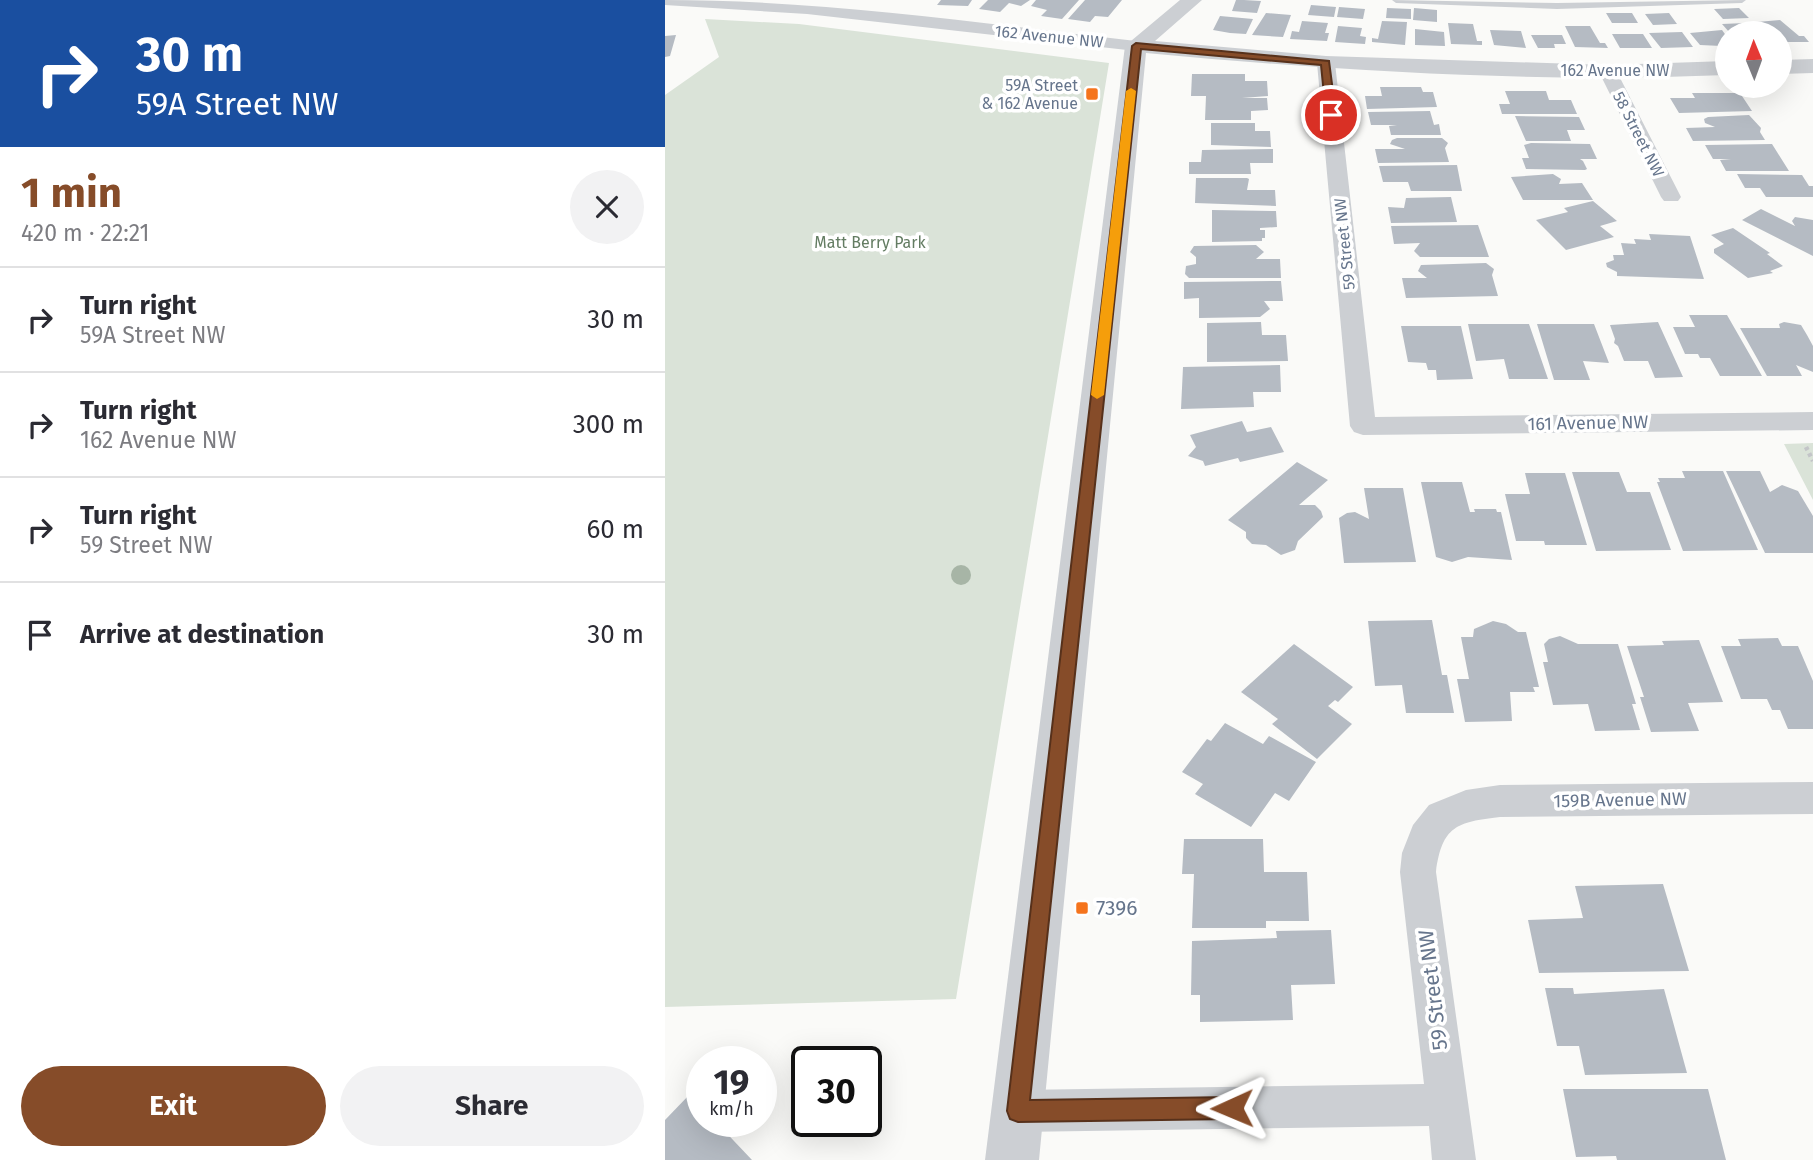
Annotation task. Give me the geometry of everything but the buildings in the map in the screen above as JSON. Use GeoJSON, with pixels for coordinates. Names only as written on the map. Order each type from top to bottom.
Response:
{"type":"FeatureCollection","features":[{"type":"Feature","properties":{"kind":"street"},"geometry":{"type":"LineString","coordinates":[[1012,1160],[1136,46],[1192,0]]}},
{"type":"Feature","properties":{"kind":"street","name":"162 Avenue NW"},"geometry":{"type":"LineString","coordinates":[[665,1],[810,4],[1136,46],[1326,63],[1608,72],[1715,68]]}},
{"type":"Feature","properties":{"kind":"street","name":"59 Street NW"},"geometry":{"type":"LineString","coordinates":[[1326,63],[1363,425]]}},
{"type":"Feature","properties":{"kind":"street"},"geometry":{"type":"LineString","coordinates":[[1792,67],[1813,66]]}},
{"type":"Feature","properties":{"kind":"street","name":"58 Street NW"},"geometry":{"type":"LineString","coordinates":[[1608,72],[1671,197]]}},
{"type":"Feature","properties":{"kind":"street","name":"161 Avenue NW"},"geometry":{"type":"LineString","coordinates":[[1363,425],[1813,421]]}},
{"type":"Feature","properties":{"kind":"street","name":"159B Avenue NW"},"geometry":{"type":"LineString","coordinates":[[1433,822],[1447,811],[1472,803],[1500,801],[1813,798]]}},
{"type":"Feature","properties":{"kind":"street","name":"59 Street NW"},"geometry":{"type":"LineString","coordinates":[[1433,822],[1420,852],[1419,872],[1454,1160]]}},
{"type":"Feature","properties":{"kind":"street"},"geometry":{"type":"LineString","coordinates":[[1018,1111],[1446,1105]]}},
{"type":"Feature","properties":{"kind":"lane"},"geometry":{"type":"LineString","coordinates":[[1396,0],[1557,6],[1742,0]]}},
{"type":"Feature","properties":{"kind":"green space","name":"Matt Berry Park"},"geometry":{"type":"Polygon","coordinates":[[[705,19],[799,24],[1109,63],[956,999],[665,1007],[665,95],[719,57],[705,19]]]}},
{"type":"Feature","properties":{"kind":"green space"},"geometry":{"type":"Polygon","coordinates":[[[1813,443],[1813,500],[1784,444],[1813,443]]]}},
{"type":"Feature","properties":{"kind":"slow traffic"},"geometry":{"type":"LineString","coordinates":[[1097,395],[1131,91]]}},
{"type":"Feature","properties":{"kind":"place","name":"59A Street & 162 Avenue"},"geometry":{"type":"Point","coordinates":[1092,94]}},
{"type":"Feature","properties":{"kind":"place","name":"7396"},"geometry":{"type":"Point","coordinates":[1082,908]}},
{"type":"Feature","properties":{"kind":"route"},"geometry":{"type":"LineString","coordinates":[[1232,1108],[1018,1111],[1136,46],[1326,63],[1331,115]]}}]}
